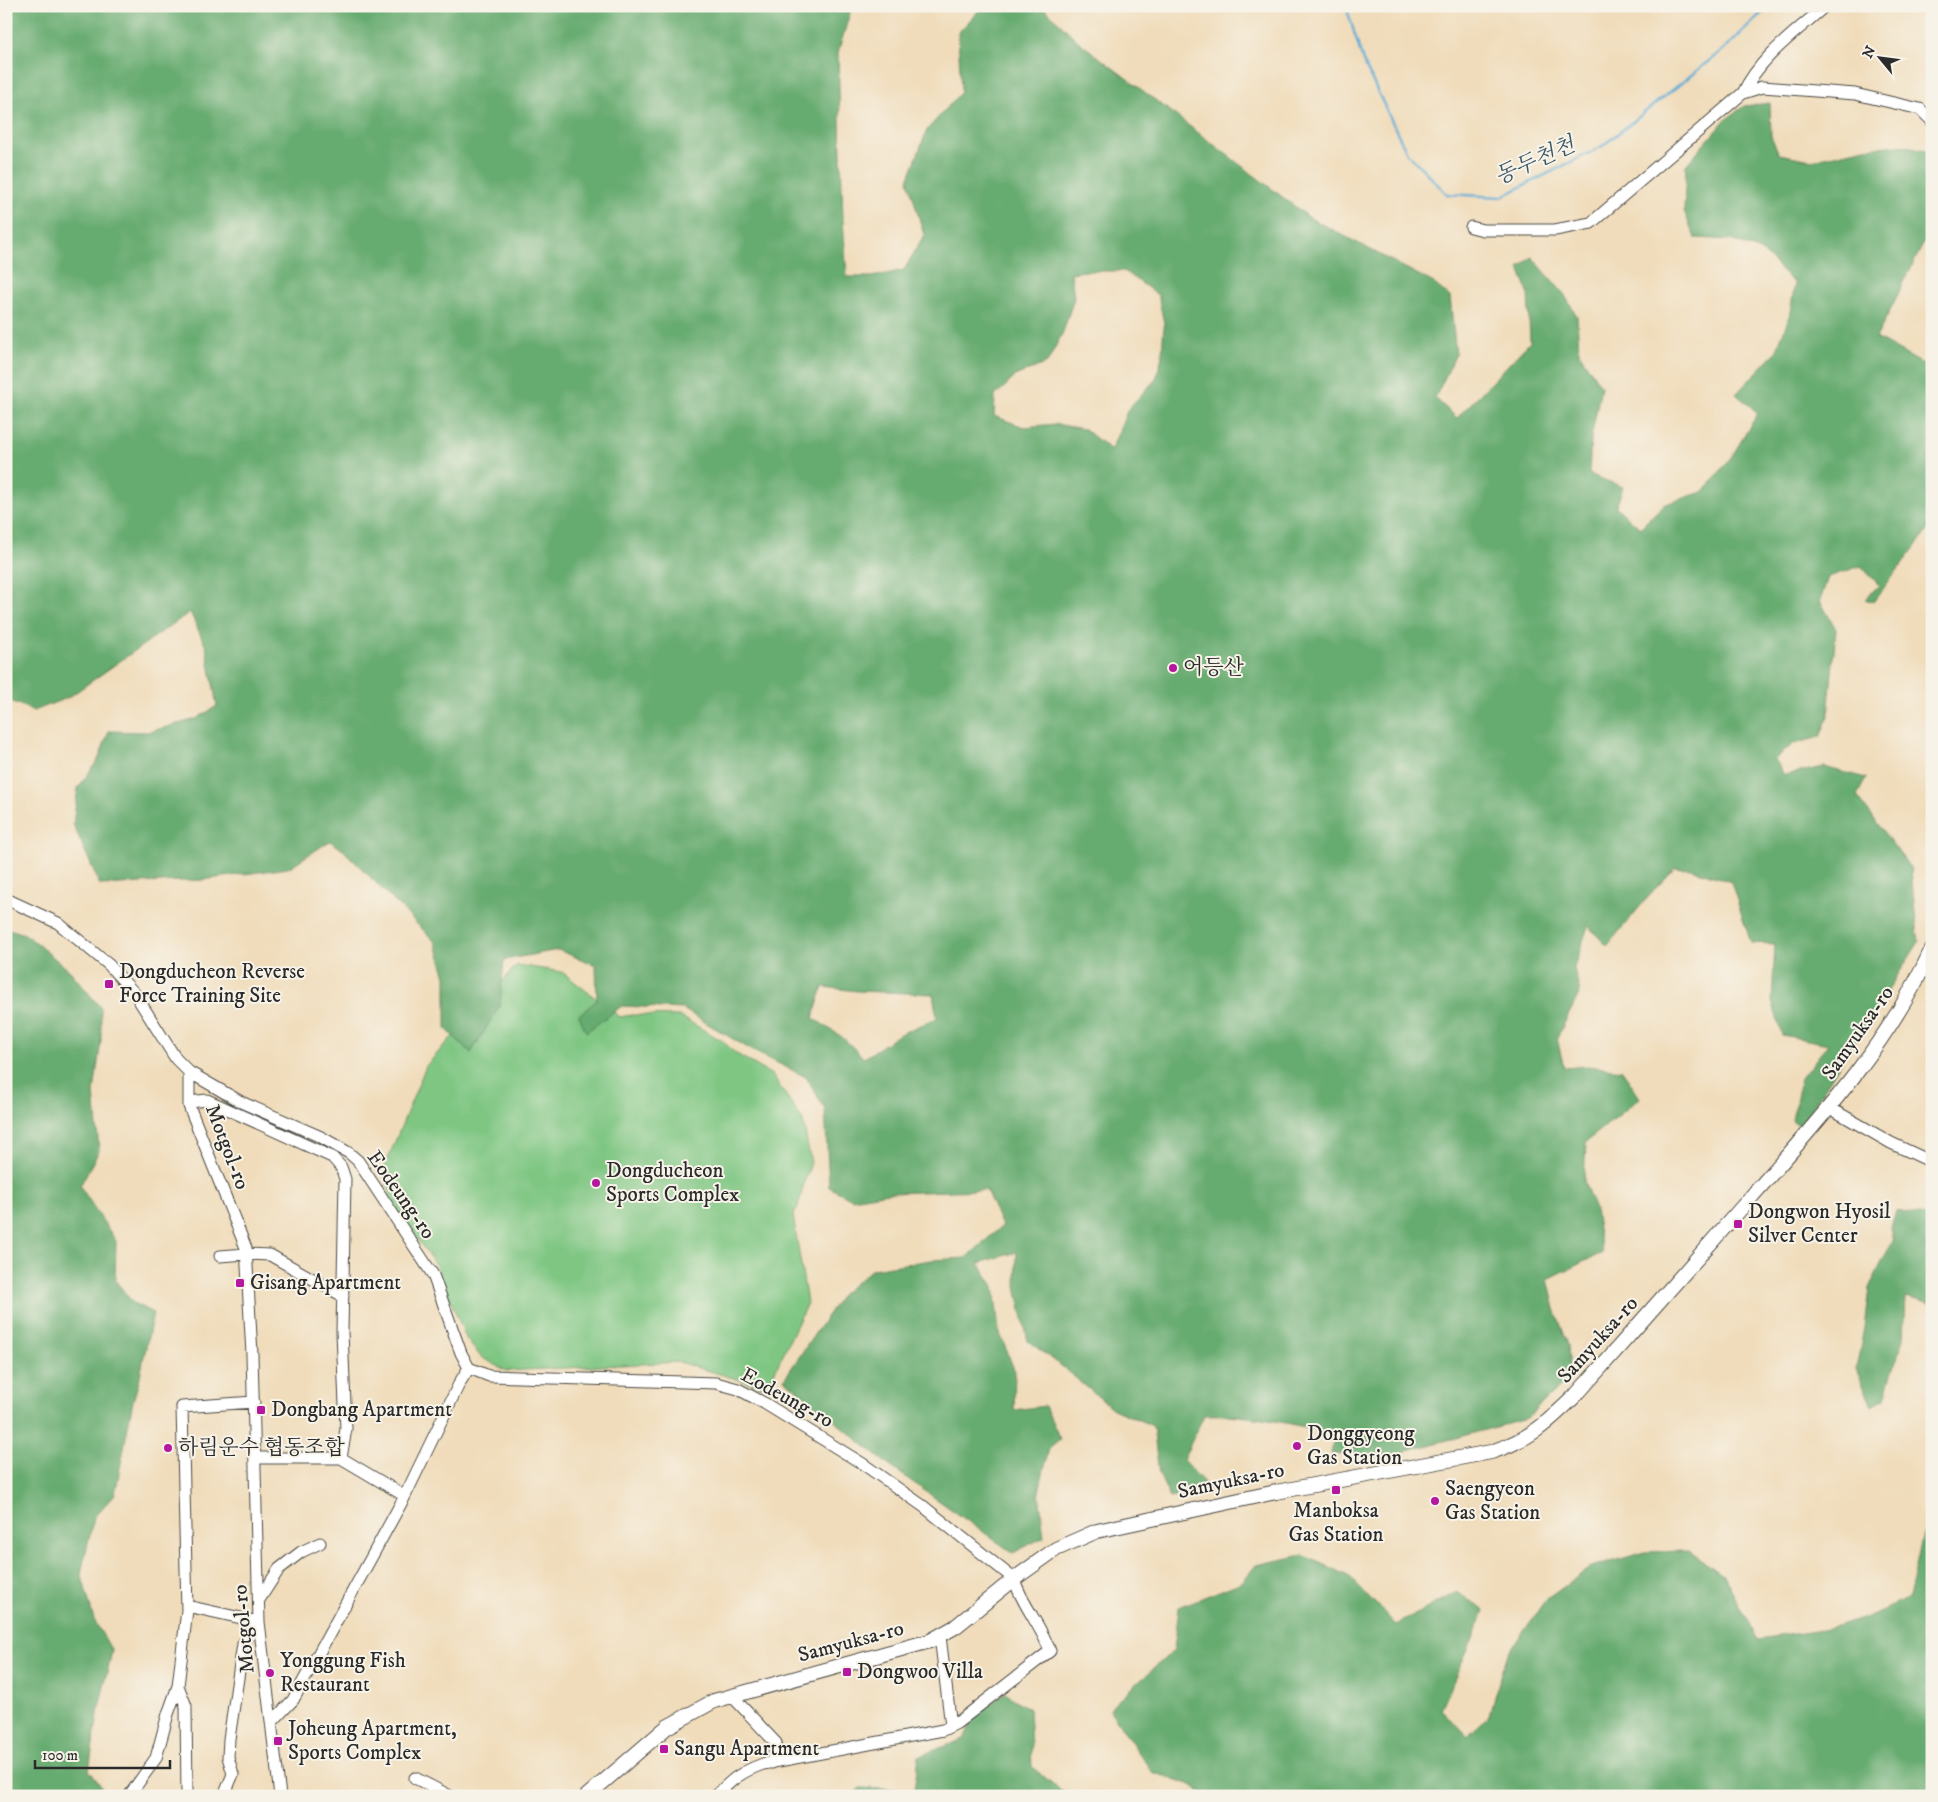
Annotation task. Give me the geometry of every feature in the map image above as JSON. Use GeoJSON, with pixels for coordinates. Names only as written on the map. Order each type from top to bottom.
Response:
{"type":"FeatureCollection","features":[{"type":"Feature","properties":{"kind":"main road","name":"Samyuksa-ro"},"geometry":{"type":"LineString","coordinates":[[587,1796],[667,1727],[698,1708],[731,1695],[940,1636],[955,1627],[1014,1579],[1056,1549],[1096,1531],[1276,1492],[1491,1452],[1521,1441],[1544,1425],[1576,1395],[1830,1108],[1885,1032],[1916,983],[1932,949]]}},
{"type":"Feature","properties":{"kind":"street"},"geometry":{"type":"LineString","coordinates":[[1743,93],[1750,78],[1759,66],[1824,6]]}},
{"type":"Feature","properties":{"kind":"street"},"geometry":{"type":"LineString","coordinates":[[1471,227],[1483,230],[1548,230],[1591,223],[1743,93],[1762,87],[1855,94],[1920,109],[1932,121]]}},
{"type":"Feature","properties":{"kind":"street"},"geometry":{"type":"LineString","coordinates":[[6,899],[58,923],[109,965],[135,994],[176,1059],[189,1072]]}},
{"type":"Feature","properties":{"kind":"street","name":"Motgol-ro"},"geometry":{"type":"LineString","coordinates":[[189,1072],[189,1106],[246,1248],[256,1458],[259,1622],[280,1796]]}},
{"type":"Feature","properties":{"kind":"street","name":"Eodeung-ro"},"geometry":{"type":"LineString","coordinates":[[189,1072],[241,1102],[321,1137],[349,1153],[358,1161],[433,1275],[469,1368],[489,1376],[716,1384],[738,1389],[863,1464],[923,1506],[1014,1579]]}},
{"type":"Feature","properties":{"kind":"street"},"geometry":{"type":"LineString","coordinates":[[190,1102],[207,1100],[332,1157],[341,1167],[345,1179],[342,1332],[346,1429],[341,1458]]}},
{"type":"Feature","properties":{"kind":"street"},"geometry":{"type":"LineString","coordinates":[[1830,1108],[1891,1143],[1932,1162]]}},
{"type":"Feature","properties":{"kind":"street"},"geometry":{"type":"LineString","coordinates":[[220,1256],[270,1255],[343,1296]]}},
{"type":"Feature","properties":{"kind":"street"},"geometry":{"type":"LineString","coordinates":[[272,1722],[293,1700],[405,1496],[460,1382],[469,1368]]}},
{"type":"Feature","properties":{"kind":"street"},"geometry":{"type":"LineString","coordinates":[[129,1796],[156,1758],[178,1686],[187,1606],[182,1407],[254,1402]]}},
{"type":"Feature","properties":{"kind":"street"},"geometry":{"type":"LineString","coordinates":[[256,1458],[341,1458],[405,1496]]}},
{"type":"Feature","properties":{"kind":"street"},"geometry":{"type":"LineString","coordinates":[[259,1600],[279,1569],[301,1552],[320,1543]]}},
{"type":"Feature","properties":{"kind":"street"},"geometry":{"type":"LineString","coordinates":[[716,1796],[732,1779],[747,1770],[772,1763],[944,1730],[951,1726],[1050,1651],[1046,1639],[1019,1596],[1014,1579]]}},
{"type":"Feature","properties":{"kind":"street"},"geometry":{"type":"LineString","coordinates":[[187,1606],[259,1622],[243,1644],[229,1739],[228,1757],[233,1774],[224,1796]]}},
{"type":"Feature","properties":{"kind":"street"},"geometry":{"type":"LineString","coordinates":[[940,1636],[951,1726]]}},
{"type":"Feature","properties":{"kind":"street"},"geometry":{"type":"LineString","coordinates":[[178,1686],[186,1706],[187,1796]]}},
{"type":"Feature","properties":{"kind":"street"},"geometry":{"type":"LineString","coordinates":[[731,1695],[776,1743],[772,1763]]}},
{"type":"Feature","properties":{"kind":"street"},"geometry":{"type":"LineString","coordinates":[[416,1778],[450,1796]]}},
{"type":"Feature","properties":{"kind":"green space"},"geometry":{"type":"Polygon","coordinates":[[[6,6],[852,6],[838,53],[843,220],[847,277],[872,277],[904,270],[924,235],[908,180],[927,130],[961,92],[958,33],[983,6],[1042,6],[1079,42],[1310,218],[1432,282],[1450,297],[1456,354],[1435,398],[1457,418],[1530,342],[1528,292],[1519,268],[1532,257],[1564,294],[1577,316],[1579,353],[1601,386],[1591,439],[1589,474],[1623,487],[1616,507],[1640,528],[1663,505],[1705,491],[1732,456],[1758,413],[1736,394],[1776,352],[1789,317],[1795,284],[1763,252],[1732,240],[1695,238],[1684,211],[1686,165],[1725,120],[1744,106],[1770,103],[1771,136],[1779,154],[1812,160],[1865,148],[1900,145],[1932,151],[1932,226],[1876,338],[1932,369],[1932,523],[1873,602],[1865,599],[1879,585],[1861,566],[1828,577],[1820,601],[1836,629],[1828,716],[1820,737],[1793,744],[1775,759],[1784,775],[1824,767],[1866,778],[1857,796],[1911,869],[1919,942],[1800,1126],[1792,1120],[1801,1078],[1828,1044],[1782,1035],[1772,1001],[1775,944],[1751,943],[1731,882],[1692,869],[1675,868],[1607,946],[1588,926],[1574,968],[1580,992],[1557,1038],[1564,1068],[1587,1066],[1622,1070],[1640,1098],[1586,1142],[1584,1181],[1595,1210],[1602,1253],[1548,1279],[1555,1309],[1568,1345],[1570,1377],[1526,1419],[1384,1457],[1331,1454],[1335,1433],[1253,1418],[1204,1415],[1183,1460],[1211,1490],[1170,1498],[1159,1474],[1153,1426],[1113,1409],[1028,1341],[1016,1287],[1017,1252],[979,1263],[994,1286],[999,1331],[1015,1372],[1014,1410],[1045,1406],[1060,1439],[1049,1448],[1039,1491],[1044,1537],[1013,1553],[887,1464],[784,1379],[842,1294],[872,1269],[931,1260],[966,1258],[1002,1226],[986,1190],[888,1193],[852,1199],[829,1187],[825,1109],[806,1077],[753,1051],[683,1009],[622,1006],[586,1032],[579,1015],[597,1000],[596,965],[558,950],[504,960],[500,1005],[471,1053],[446,1029],[446,976],[435,942],[342,849],[330,841],[288,868],[202,880],[100,885],[73,824],[78,788],[98,760],[109,731],[148,732],[196,719],[217,706],[206,647],[190,612],[69,697],[34,711],[6,699],[6,6]],[[1124,271],[1071,273],[1074,298],[1063,332],[1047,363],[1017,375],[995,396],[994,416],[1024,427],[1055,424],[1084,429],[1111,450],[1128,409],[1156,379],[1162,356],[1164,323],[1158,295],[1124,271]],[[823,987],[813,1018],[842,1037],[864,1058],[900,1034],[937,1018],[933,994],[857,991],[823,987]]]}},
{"type":"Feature","properties":{"kind":"green space"},"geometry":{"type":"Polygon","coordinates":[[[6,928],[25,934],[70,971],[101,1008],[101,1041],[94,1092],[99,1151],[80,1186],[116,1241],[115,1280],[133,1303],[153,1313],[115,1494],[94,1517],[81,1573],[94,1620],[112,1651],[99,1708],[89,1770],[101,1786],[103,1796],[6,1796],[6,928]]]}},
{"type":"Feature","properties":{"kind":"green space","name":"Dongducheon Sports Complex"},"geometry":{"type":"Polygon","coordinates":[[[517,965],[562,972],[620,1017],[631,1015],[679,1016],[723,1041],[735,1053],[772,1075],[803,1121],[811,1163],[798,1207],[793,1215],[807,1303],[767,1388],[679,1362],[506,1371],[481,1357],[467,1340],[436,1266],[391,1201],[385,1166],[426,1066],[517,965]]]}},
{"type":"Feature","properties":{"kind":"green space"},"geometry":{"type":"Polygon","coordinates":[[[1896,1211],[1930,1217],[1932,1215],[1932,1304],[1905,1297],[1903,1339],[1885,1397],[1872,1406],[1856,1369],[1869,1288],[1893,1240],[1890,1229],[1896,1211]]]}},
{"type":"Feature","properties":{"kind":"green space"},"geometry":{"type":"Polygon","coordinates":[[[1932,1520],[1932,1796],[1209,1796],[1189,1784],[1152,1772],[1109,1709],[1174,1650],[1179,1607],[1242,1582],[1256,1565],[1303,1555],[1349,1576],[1396,1625],[1457,1592],[1485,1611],[1441,1709],[1467,1736],[1488,1717],[1508,1653],[1547,1599],[1588,1569],[1644,1552],[1689,1551],[1723,1575],[1758,1639],[1830,1629],[1865,1618],[1909,1598],[1923,1534],[1932,1520]]]}},
{"type":"Feature","properties":{"kind":"green space"},"geometry":{"type":"Polygon","coordinates":[[[1005,1693],[1029,1709],[1032,1767],[1068,1796],[853,1796],[860,1788],[914,1790],[919,1756],[964,1739],[975,1714],[1005,1693]]]}},
{"type":"Feature","properties":{"kind":"waterway","name":"동두천천"},"geometry":{"type":"LineString","coordinates":[[1346,6],[1363,61],[1407,153],[1447,194],[1501,197],[1601,147],[1729,45],[1769,6]]}},
{"type":"Feature","properties":{"kind":"place","name":"어등산"},"geometry":{"type":"Point","coordinates":[1173,668]}},
{"type":"Feature","properties":{"kind":"place","name":"Dongducheon Reverse Force Training Site"},"geometry":{"type":"Point","coordinates":[109,984]}},
{"type":"Feature","properties":{"kind":"place","name":"Dongducheon Sports Complex"},"geometry":{"type":"Point","coordinates":[596,1183]}},
{"type":"Feature","properties":{"kind":"place","name":"Dongwon Hyosil Silver Center"},"geometry":{"type":"Point","coordinates":[1738,1224]}},
{"type":"Feature","properties":{"kind":"place","name":"Gisang Apartment"},"geometry":{"type":"Point","coordinates":[240,1283]}},
{"type":"Feature","properties":{"kind":"place","name":"Dongbang Apartment"},"geometry":{"type":"Point","coordinates":[261,1410]}},
{"type":"Feature","properties":{"kind":"place","name":"Donggyeong Gas Station"},"geometry":{"type":"Point","coordinates":[1297,1446]}},
{"type":"Feature","properties":{"kind":"place","name":"하림운수 협동조합"},"geometry":{"type":"Point","coordinates":[168,1448]}},
{"type":"Feature","properties":{"kind":"place","name":"Manboksa Gas Station"},"geometry":{"type":"Point","coordinates":[1336,1490]}},
{"type":"Feature","properties":{"kind":"place","name":"Saengyeon Gas Station"},"geometry":{"type":"Point","coordinates":[1435,1501]}},
{"type":"Feature","properties":{"kind":"place","name":"Dongwoo Villa"},"geometry":{"type":"Point","coordinates":[847,1672]}},
{"type":"Feature","properties":{"kind":"place","name":"Yonggung Fish Restaurant"},"geometry":{"type":"Point","coordinates":[270,1673]}},
{"type":"Feature","properties":{"kind":"place","name":"Joheung Apartment, Sports Complex"},"geometry":{"type":"Point","coordinates":[278,1741]}},
{"type":"Feature","properties":{"kind":"place","name":"Sangu Apartment"},"geometry":{"type":"Point","coordinates":[664,1749]}}]}
